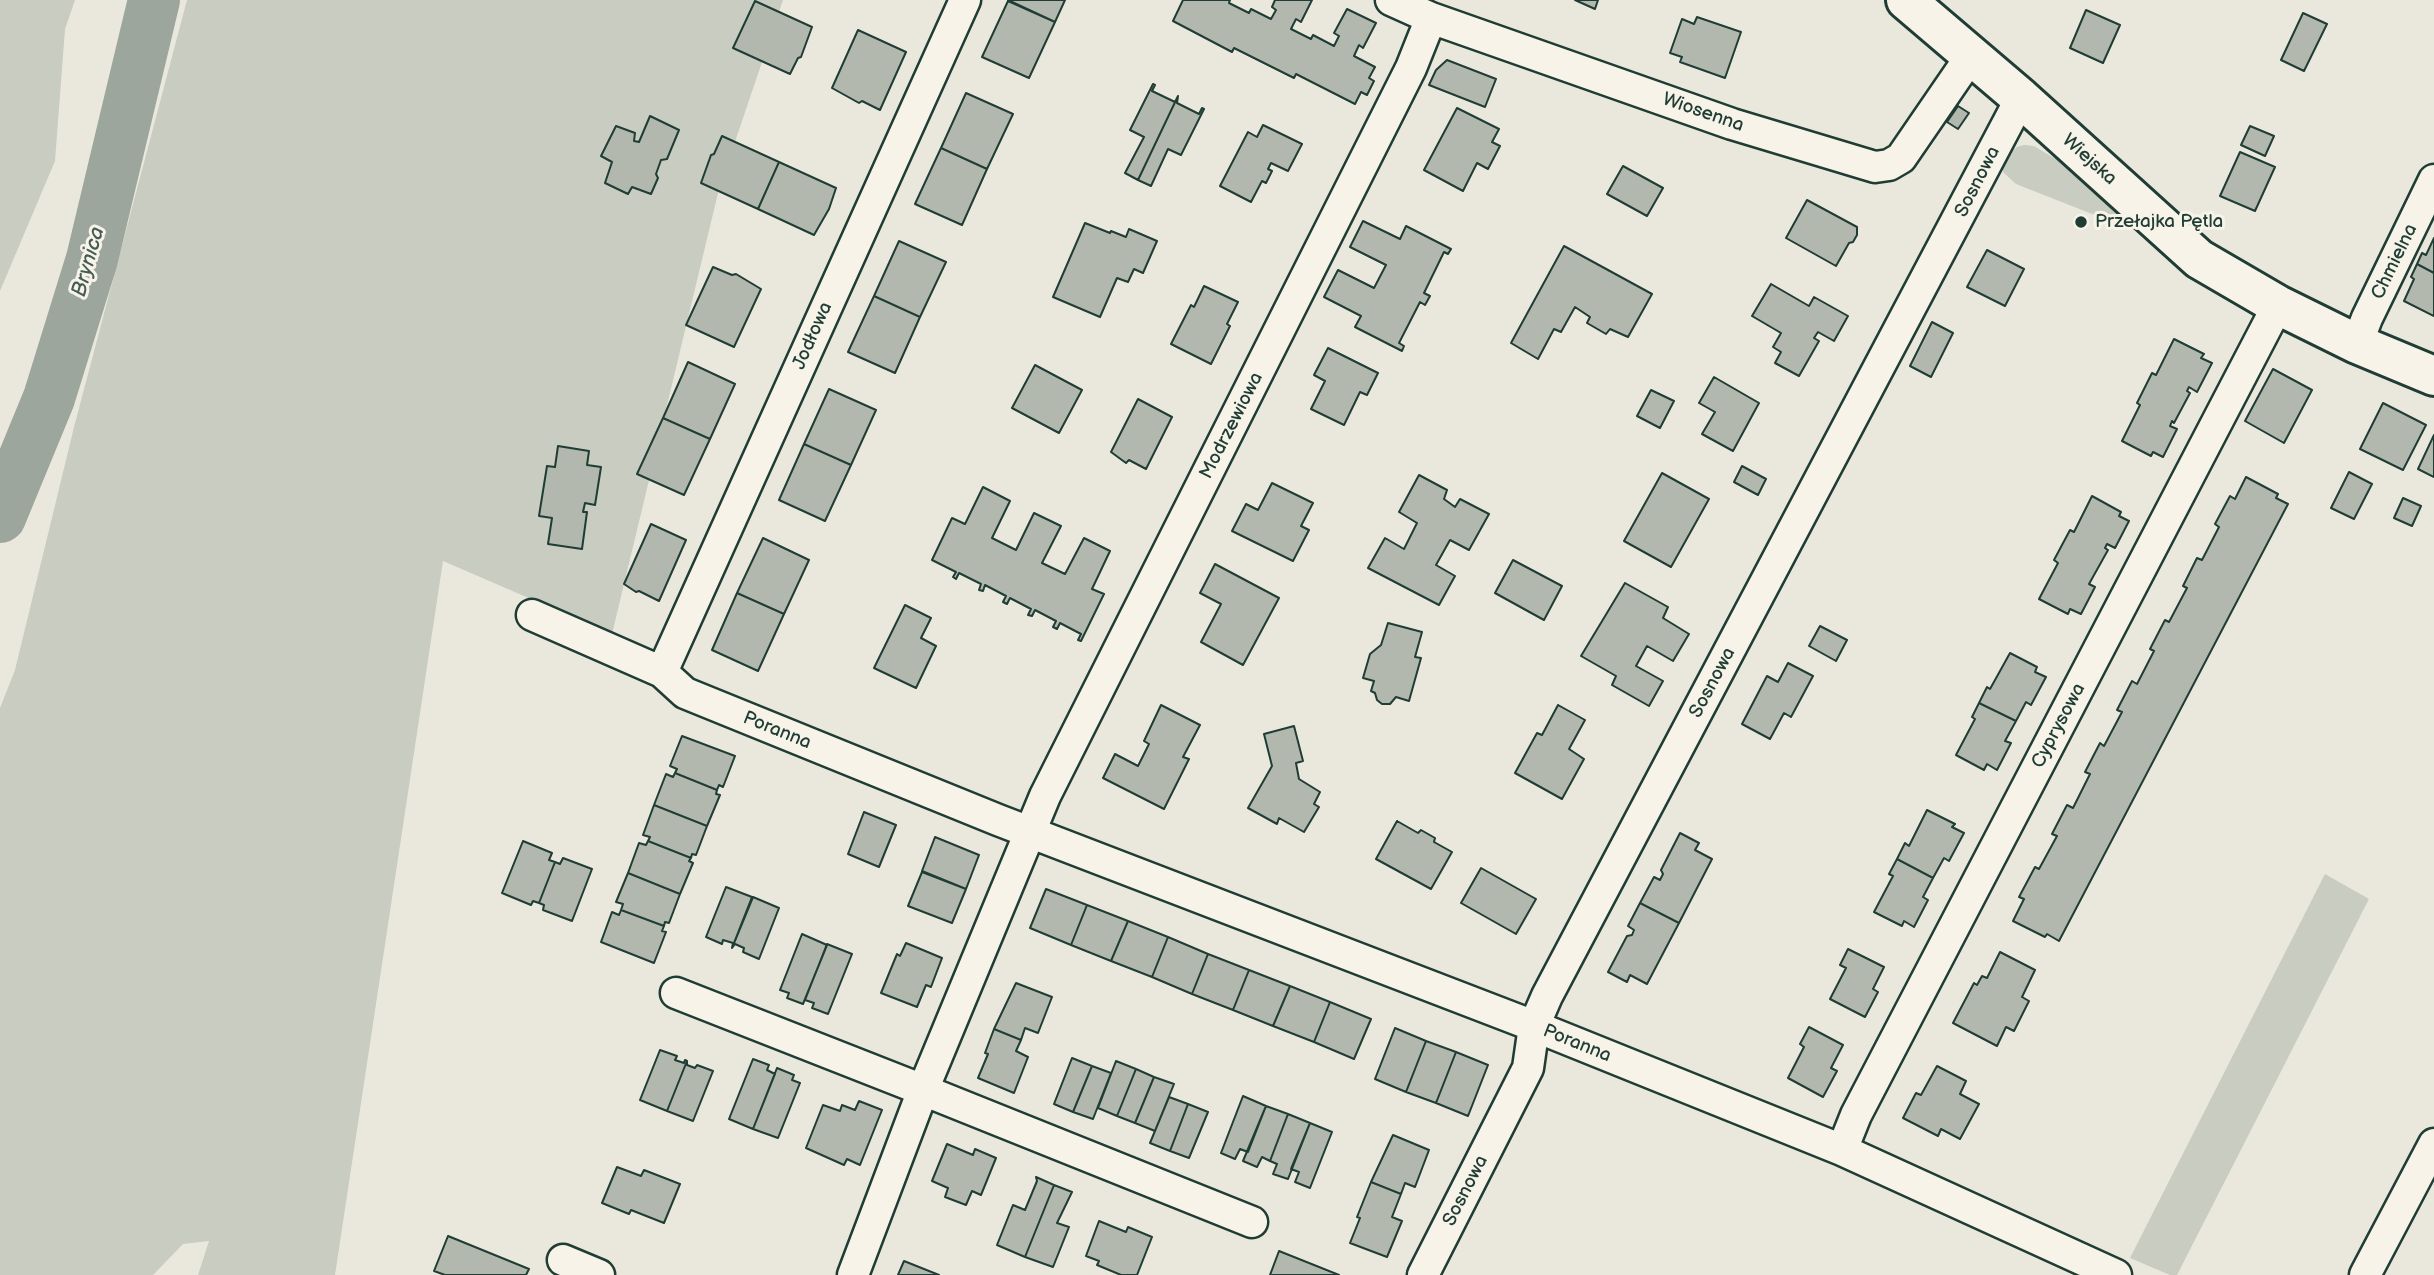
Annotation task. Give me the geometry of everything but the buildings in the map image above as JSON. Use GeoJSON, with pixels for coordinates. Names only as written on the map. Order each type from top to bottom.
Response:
{"type":"FeatureCollection","features":[{"type":"Feature","properties":{"kind":"street","name":"Jodłowa"},"geometry":{"type":"LineString","coordinates":[[663,672],[965,0]]}},
{"type":"Feature","properties":{"kind":"street","name":"Wiosenna"},"geometry":{"type":"LineString","coordinates":[[1391,0],[1430,18],[1732,124],[1875,167],[1889,165],[1901,158],[1971,56]]}},
{"type":"Feature","properties":{"kind":"street","name":"Wiejska"},"geometry":{"type":"LineString","coordinates":[[1906,0],[2021,98],[2199,259],[2278,305],[2357,344],[2434,376]]}},
{"type":"Feature","properties":{"kind":"street","name":"Modrzewiowa"},"geometry":{"type":"LineString","coordinates":[[1030,833],[1045,796],[1411,68],[1430,18]]}},
{"type":"Feature","properties":{"kind":"street","name":"Sosnowa"},"geometry":{"type":"LineString","coordinates":[[1423,1275],[1528,1068],[1534,1026],[1547,996],[2021,98]]}},
{"type":"Feature","properties":{"kind":"street","name":"Chmielna"},"geometry":{"type":"LineString","coordinates":[[2357,344],[2434,180]]}},
{"type":"Feature","properties":{"kind":"street","name":"Cyprysowa"},"geometry":{"type":"LineString","coordinates":[[1842,1150],[1856,1115],[2278,305]]}},
{"type":"Feature","properties":{"kind":"street","name":"Poranna"},"geometry":{"type":"LineString","coordinates":[[532,615],[663,672],[685,693],[1030,833],[1534,1026],[1842,1150],[2116,1275]]}},
{"type":"Feature","properties":{"kind":"street"},"geometry":{"type":"LineString","coordinates":[[853,1275],[923,1090],[1030,833]]}},
{"type":"Feature","properties":{"kind":"street"},"geometry":{"type":"LineString","coordinates":[[676,993],[1252,1223]]}},
{"type":"Feature","properties":{"kind":"street"},"geometry":{"type":"LineString","coordinates":[[2365,1275],[2434,1144]]}},
{"type":"Feature","properties":{"kind":"street"},"geometry":{"type":"LineString","coordinates":[[563,1260],[600,1275]]}},
{"type":"Feature","properties":{"kind":"shaded area"},"geometry":{"type":"Polygon","coordinates":[[[0,0],[75,0],[65,29],[55,161],[0,291],[0,0]]]}},
{"type":"Feature","properties":{"kind":"shaded area"},"geometry":{"type":"Polygon","coordinates":[[[187,0],[783,0],[719,189],[612,634],[443,561],[335,1275],[198,1275],[209,1241],[183,1244],[153,1275],[0,1275],[0,708],[15,670],[74,427],[187,0]]]}},
{"type":"Feature","properties":{"kind":"shaded area"},"geometry":{"type":"Polygon","coordinates":[[[2024,145],[2034,146],[2059,161],[2133,219],[2136,227],[2132,229],[2120,225],[2016,184],[2003,172],[2003,164],[2011,152],[2024,145]]]}},
{"type":"Feature","properties":{"kind":"shaded area"},"geometry":{"type":"Polygon","coordinates":[[[2325,874],[2369,899],[2177,1275],[2170,1275],[2130,1258],[2325,874]]]}},
{"type":"Feature","properties":{"kind":"waterway","name":"Brynica"},"geometry":{"type":"LineString","coordinates":[[0,517],[49,398],[92,259],[154,0]]}},
{"type":"Feature","properties":{"kind":"place","name":"Przełajka Pętla"},"geometry":{"type":"Point","coordinates":[2081,222]}}]}
